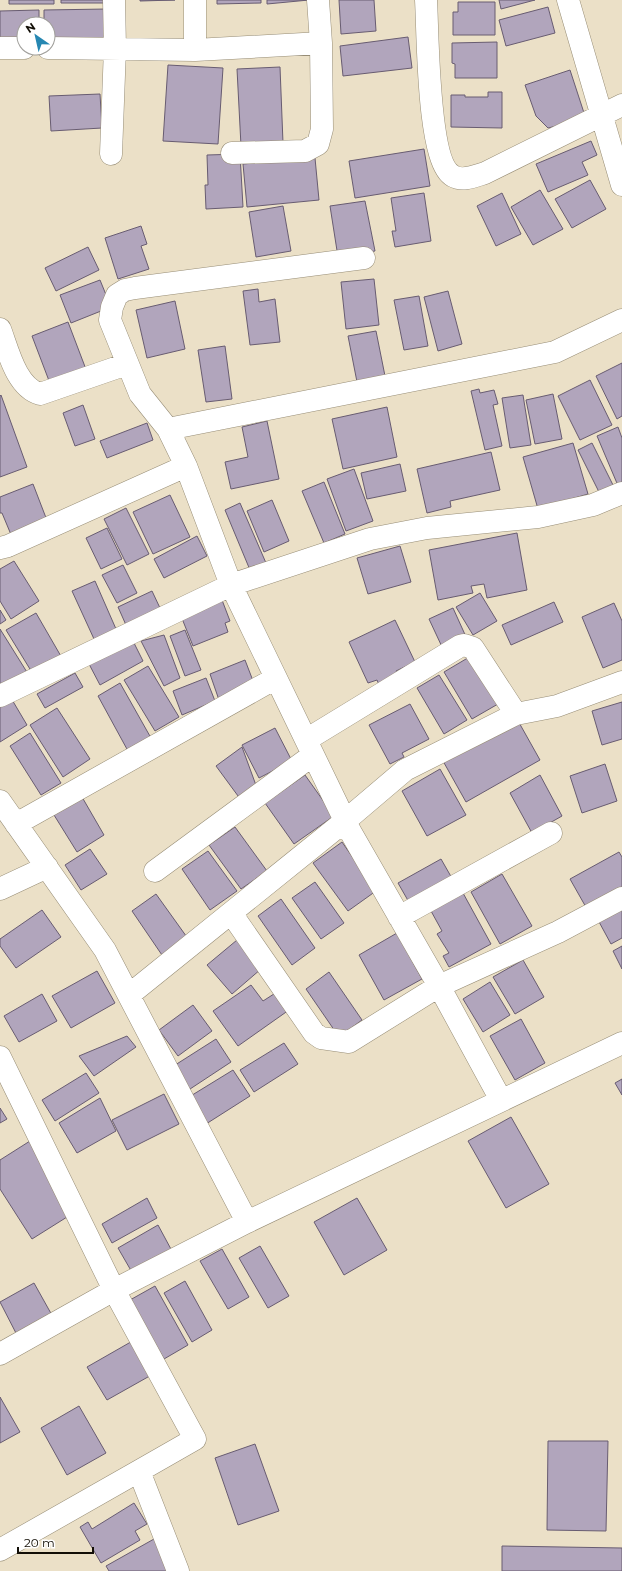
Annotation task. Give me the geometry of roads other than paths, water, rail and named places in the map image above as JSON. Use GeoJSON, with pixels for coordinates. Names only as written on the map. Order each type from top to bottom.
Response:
{"type":"FeatureCollection","features":[{"type":"Feature","properties":{"kind":"street"},"geometry":{"type":"LineString","coordinates":[[111,154],[115,48],[114,0]]}},
{"type":"Feature","properties":{"kind":"street"},"geometry":{"type":"LineString","coordinates":[[195,0],[195,50]]}},
{"type":"Feature","properties":{"kind":"street"},"geometry":{"type":"LineString","coordinates":[[232,153],[305,151],[318,144],[322,129],[321,43],[318,0]]}},
{"type":"Feature","properties":{"kind":"street"},"geometry":{"type":"LineString","coordinates":[[426,0],[431,112],[438,148],[448,171],[452,176],[459,179],[485,173],[622,105]]}},
{"type":"Feature","properties":{"kind":"street"},"geometry":{"type":"LineString","coordinates":[[568,0],[622,185]]}},
{"type":"Feature","properties":{"kind":"street"},"geometry":{"type":"LineString","coordinates":[[56,48],[195,50],[321,43]]}},
{"type":"Feature","properties":{"kind":"street"},"geometry":{"type":"LineString","coordinates":[[0,48],[16,48]]}},
{"type":"Feature","properties":{"kind":"street"},"geometry":{"type":"LineString","coordinates":[[364,258],[126,290],[117,295],[109,317],[140,394],[168,429],[186,466],[231,585],[345,821],[439,986],[501,1100]]}},
{"type":"Feature","properties":{"kind":"street"},"geometry":{"type":"LineString","coordinates":[[168,429],[555,352],[622,320]]}},
{"type":"Feature","properties":{"kind":"street"},"geometry":{"type":"LineString","coordinates":[[0,329],[18,374],[32,392],[40,394],[127,364]]}},
{"type":"Feature","properties":{"kind":"street"},"geometry":{"type":"LineString","coordinates":[[0,548],[8,546],[186,466]]}},
{"type":"Feature","properties":{"kind":"street"},"geometry":{"type":"LineString","coordinates":[[0,696],[231,585],[370,539],[427,528],[538,517],[593,505],[622,493]]}},
{"type":"Feature","properties":{"kind":"street"},"geometry":{"type":"LineString","coordinates":[[155,871],[309,747],[453,650],[464,645],[473,648],[516,714]]}},
{"type":"Feature","properties":{"kind":"street"},"geometry":{"type":"LineString","coordinates":[[16,824],[276,678]]}},
{"type":"Feature","properties":{"kind":"street"},"geometry":{"type":"LineString","coordinates":[[129,996],[345,821],[405,770],[516,714],[557,706],[622,682]]}},
{"type":"Feature","properties":{"kind":"street"},"geometry":{"type":"LineString","coordinates":[[0,801],[105,950],[247,1222]]}},
{"type":"Feature","properties":{"kind":"street"},"geometry":{"type":"LineString","coordinates":[[399,917],[551,833]]}},
{"type":"Feature","properties":{"kind":"street"},"geometry":{"type":"LineString","coordinates":[[0,889],[47,867]]}},
{"type":"Feature","properties":{"kind":"street"},"geometry":{"type":"LineString","coordinates":[[231,913],[314,1033],[321,1038],[349,1042],[439,986],[558,932],[622,898]]}},
{"type":"Feature","properties":{"kind":"street"},"geometry":{"type":"LineString","coordinates":[[0,1354],[114,1290],[247,1222],[622,1043]]}},
{"type":"Feature","properties":{"kind":"street"},"geometry":{"type":"LineString","coordinates":[[0,1057],[114,1290],[194,1439],[0,1550]]}},
{"type":"Feature","properties":{"kind":"street"},"geometry":{"type":"LineString","coordinates":[[139,1471],[178,1571]]}}]}
